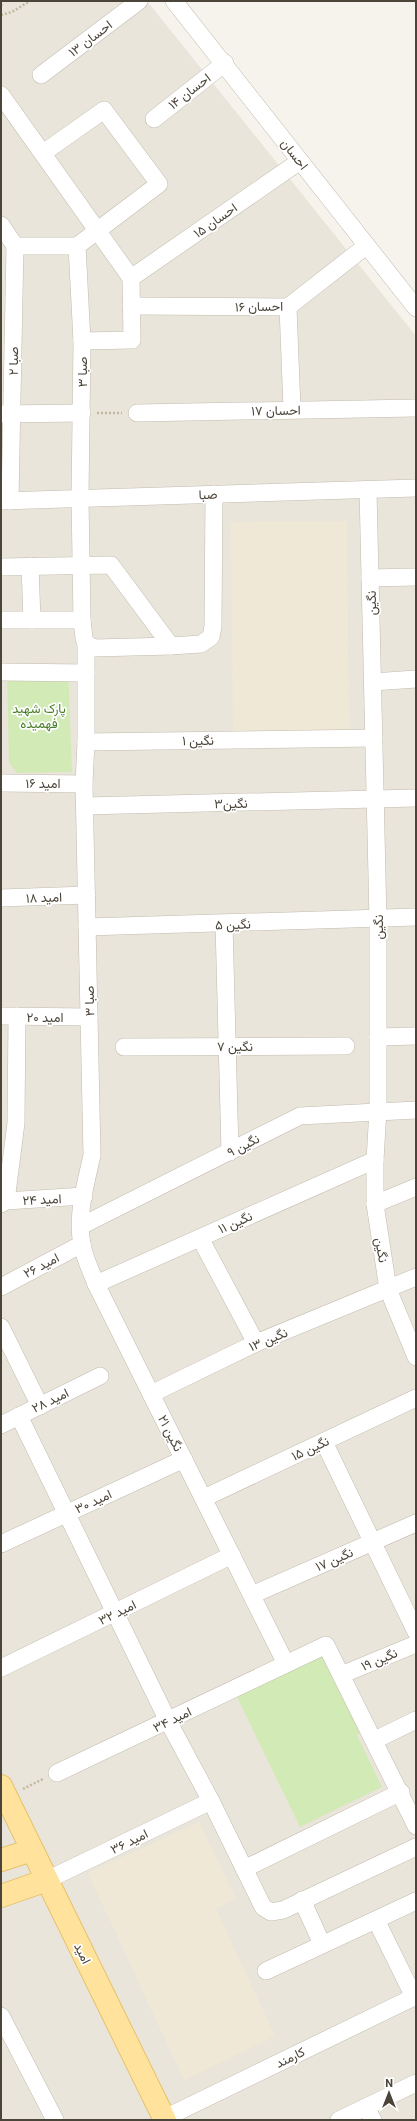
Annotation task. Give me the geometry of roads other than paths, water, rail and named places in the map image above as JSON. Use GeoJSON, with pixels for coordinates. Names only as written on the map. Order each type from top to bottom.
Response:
{"type":"FeatureCollection","features":[{"type":"Feature","properties":{"kind":"main road","name":"امید"},"geometry":{"type":"LineString","coordinates":[[4,1792],[163,2120]]}},
{"type":"Feature","properties":{"kind":"main road"},"geometry":{"type":"LineString","coordinates":[[1,1860],[32,1850]]}},
{"type":"Feature","properties":{"kind":"main road"},"geometry":{"type":"LineString","coordinates":[[1,1896],[47,1880]]}},
{"type":"Feature","properties":{"kind":"street","name":"احسان ۱۳"},"geometry":{"type":"LineString","coordinates":[[41,75],[139,1]]}},
{"type":"Feature","properties":{"kind":"street","name":"احسان"},"geometry":{"type":"LineString","coordinates":[[174,1],[225,63],[366,246],[416,308]]}},
{"type":"Feature","properties":{"kind":"street","name":"احسان ۱۴"},"geometry":{"type":"LineString","coordinates":[[154,119],[225,63]]}},
{"type":"Feature","properties":{"kind":"street"},"geometry":{"type":"LineString","coordinates":[[1,95],[43,153],[96,231],[131,278],[132,340],[82,341]]}},
{"type":"Feature","properties":{"kind":"street"},"geometry":{"type":"LineString","coordinates":[[1,225],[15,246],[77,246],[159,184],[104,110],[43,153]]}},
{"type":"Feature","properties":{"kind":"street","name":"احسان ۱۵"},"geometry":{"type":"LineString","coordinates":[[131,278],[300,161]]}},
{"type":"Feature","properties":{"kind":"street","name":"صبا ۲"},"geometry":{"type":"LineString","coordinates":[[6,501],[7,308],[15,246]]}},
{"type":"Feature","properties":{"kind":"street","name":"صبا ۳"},"geometry":{"type":"LineString","coordinates":[[77,246],[82,341],[80,498],[82,620],[86,644],[86,742]]}},
{"type":"Feature","properties":{"kind":"street","name":"احسان ۱۶"},"geometry":{"type":"LineString","coordinates":[[132,306],[288,307],[366,246]]}},
{"type":"Feature","properties":{"kind":"street"},"geometry":{"type":"LineString","coordinates":[[288,307],[292,409]]}},
{"type":"Feature","properties":{"kind":"street","name":"احسان ۱۷"},"geometry":{"type":"LineString","coordinates":[[136,413],[292,409],[416,408]]}},
{"type":"Feature","properties":{"kind":"street"},"geometry":{"type":"LineString","coordinates":[[6,414],[82,413]]}},
{"type":"Feature","properties":{"kind":"street","name":"صبا"},"geometry":{"type":"LineString","coordinates":[[6,501],[416,488]]}},
{"type":"Feature","properties":{"kind":"street","name":"نگین"},"geometry":{"type":"LineString","coordinates":[[368,490],[378,919],[378,1110],[375,1160],[375,1204],[388,1289],[416,1357]]}},
{"type":"Feature","properties":{"kind":"street"},"geometry":{"type":"LineString","coordinates":[[86,644],[95,648],[171,646],[201,644],[211,637],[213,626],[214,494]]}},
{"type":"Feature","properties":{"kind":"street"},"geometry":{"type":"LineString","coordinates":[[1,567],[111,565],[171,646]]}},
{"type":"Feature","properties":{"kind":"street"},"geometry":{"type":"LineString","coordinates":[[30,566],[32,620]]}},
{"type":"Feature","properties":{"kind":"street"},"geometry":{"type":"LineString","coordinates":[[370,578],[416,577]]}},
{"type":"Feature","properties":{"kind":"street"},"geometry":{"type":"LineString","coordinates":[[1,620],[82,620]]}},
{"type":"Feature","properties":{"kind":"street"},"geometry":{"type":"LineString","coordinates":[[1,672],[86,673]]}},
{"type":"Feature","properties":{"kind":"street"},"geometry":{"type":"LineString","coordinates":[[373,682],[416,679]]}},
{"type":"Feature","properties":{"kind":"street","name":"نگین ۱"},"geometry":{"type":"LineString","coordinates":[[86,742],[374,738]]}},
{"type":"Feature","properties":{"kind":"street"},"geometry":{"type":"LineString","coordinates":[[85,806],[84,784],[86,742]]}},
{"type":"Feature","properties":{"kind":"street","name":"امید ۱۶"},"geometry":{"type":"LineString","coordinates":[[1,783],[84,784]]}},
{"type":"Feature","properties":{"kind":"street","name":"نگین۳"},"geometry":{"type":"LineString","coordinates":[[85,806],[416,798]]}},
{"type":"Feature","properties":{"kind":"street","name":"صبا ۳"},"geometry":{"type":"LineString","coordinates":[[84,1196],[92,1155],[85,806]]}},
{"type":"Feature","properties":{"kind":"street","name":"امید ۱۸"},"geometry":{"type":"LineString","coordinates":[[1,898],[87,896]]}},
{"type":"Feature","properties":{"kind":"street","name":"نگین ۵"},"geometry":{"type":"LineString","coordinates":[[87,928],[416,917]]}},
{"type":"Feature","properties":{"kind":"street"},"geometry":{"type":"LineString","coordinates":[[224,924],[230,1152]]}},
{"type":"Feature","properties":{"kind":"street"},"geometry":{"type":"LineString","coordinates":[[4,1202],[9,1123],[9,1016]]}},
{"type":"Feature","properties":{"kind":"street","name":"امید ۲۰"},"geometry":{"type":"LineString","coordinates":[[9,1016],[89,1017]]}},
{"type":"Feature","properties":{"kind":"street"},"geometry":{"type":"LineString","coordinates":[[378,1037],[416,1036]]}},
{"type":"Feature","properties":{"kind":"street","name":"نگین ۷"},"geometry":{"type":"LineString","coordinates":[[124,1046],[346,1046]]}},
{"type":"Feature","properties":{"kind":"street","name":"نگین ۹"},"geometry":{"type":"LineString","coordinates":[[81,1226],[300,1116],[378,1110],[416,1110]]}},
{"type":"Feature","properties":{"kind":"street","name":"نگین ۱۱"},"geometry":{"type":"LineString","coordinates":[[96,1284],[375,1160]]}},
{"type":"Feature","properties":{"kind":"street"},"geometry":{"type":"LineString","coordinates":[[375,1204],[416,1187]]}},
{"type":"Feature","properties":{"kind":"street","name":"امید ۲۴"},"geometry":{"type":"LineString","coordinates":[[4,1202],[84,1196]]}},
{"type":"Feature","properties":{"kind":"street","name":"نگین ۲۱"},"geometry":{"type":"LineString","coordinates":[[84,1196],[81,1226],[82,1244],[96,1284],[286,1664]]}},
{"type":"Feature","properties":{"kind":"street"},"geometry":{"type":"LineString","coordinates":[[200,1238],[256,1343]]}},
{"type":"Feature","properties":{"kind":"street","name":"امید ۲۶"},"geometry":{"type":"LineString","coordinates":[[1,1287],[82,1244]]}},
{"type":"Feature","properties":{"kind":"street","name":"نگین ۱۳"},"geometry":{"type":"LineString","coordinates":[[151,1394],[256,1343],[416,1277]]}},
{"type":"Feature","properties":{"kind":"street"},"geometry":{"type":"LineString","coordinates":[[1,1327],[40,1406]]}},
{"type":"Feature","properties":{"kind":"street","name":"امید ۲۸"},"geometry":{"type":"LineString","coordinates":[[1,1425],[100,1376]]}},
{"type":"Feature","properties":{"kind":"street","name":"نگین ۱۵"},"geometry":{"type":"LineString","coordinates":[[204,1498],[416,1398]]}},
{"type":"Feature","properties":{"kind":"street"},"geometry":{"type":"LineString","coordinates":[[19,1416],[168,1721],[211,1801],[263,1907],[271,1912],[283,1910],[416,1847]]}},
{"type":"Feature","properties":{"kind":"street"},"geometry":{"type":"LineString","coordinates":[[324,1442],[416,1632]]}},
{"type":"Feature","properties":{"kind":"street","name":"امید ۳۰"},"geometry":{"type":"LineString","coordinates":[[1,1544],[184,1459]]}},
{"type":"Feature","properties":{"kind":"street","name":"نگین ۱۷"},"geometry":{"type":"LineString","coordinates":[[252,1595],[416,1523]]}},
{"type":"Feature","properties":{"kind":"street","name":"امید ۳۲"},"geometry":{"type":"LineString","coordinates":[[1,1668],[232,1554]]}},
{"type":"Feature","properties":{"kind":"street","name":"نگین ۱۹"},"geometry":{"type":"LineString","coordinates":[[341,1675],[416,1644]]}},
{"type":"Feature","properties":{"kind":"street","name":"امید ۳۴"},"geometry":{"type":"LineString","coordinates":[[56,1773],[326,1645],[341,1675]]}},
{"type":"Feature","properties":{"kind":"street"},"geometry":{"type":"LineString","coordinates":[[341,1675],[401,1792],[416,1826]]}},
{"type":"Feature","properties":{"kind":"street"},"geometry":{"type":"LineString","coordinates":[[374,1740],[416,1720]]}},
{"type":"Feature","properties":{"kind":"street"},"geometry":{"type":"LineString","coordinates":[[244,1869],[401,1792]]}},
{"type":"Feature","properties":{"kind":"street","name":"امید ۳۶"},"geometry":{"type":"LineString","coordinates":[[47,1880],[211,1801]]}},
{"type":"Feature","properties":{"kind":"street"},"geometry":{"type":"LineString","coordinates":[[302,1900],[322,1944]]}},
{"type":"Feature","properties":{"kind":"street"},"geometry":{"type":"LineString","coordinates":[[266,1970],[416,1901]]}},
{"type":"Feature","properties":{"kind":"street"},"geometry":{"type":"LineString","coordinates":[[376,1920],[415,1997]]}},
{"type":"Feature","properties":{"kind":"street","name":"کارمند"},"geometry":{"type":"LineString","coordinates":[[163,2120],[415,1997]]}},
{"type":"Feature","properties":{"kind":"street"},"geometry":{"type":"LineString","coordinates":[[1,2016],[55,2120]]}},
{"type":"Feature","properties":{"kind":"street"},"geometry":{"type":"LineString","coordinates":[[339,2120],[370,2113],[416,2083]]}},
{"type":"Feature","properties":{"kind":"park label","name":"پارک شهید فهمیده"},"geometry":{"type":"Point","coordinates":[39,716]}}]}
